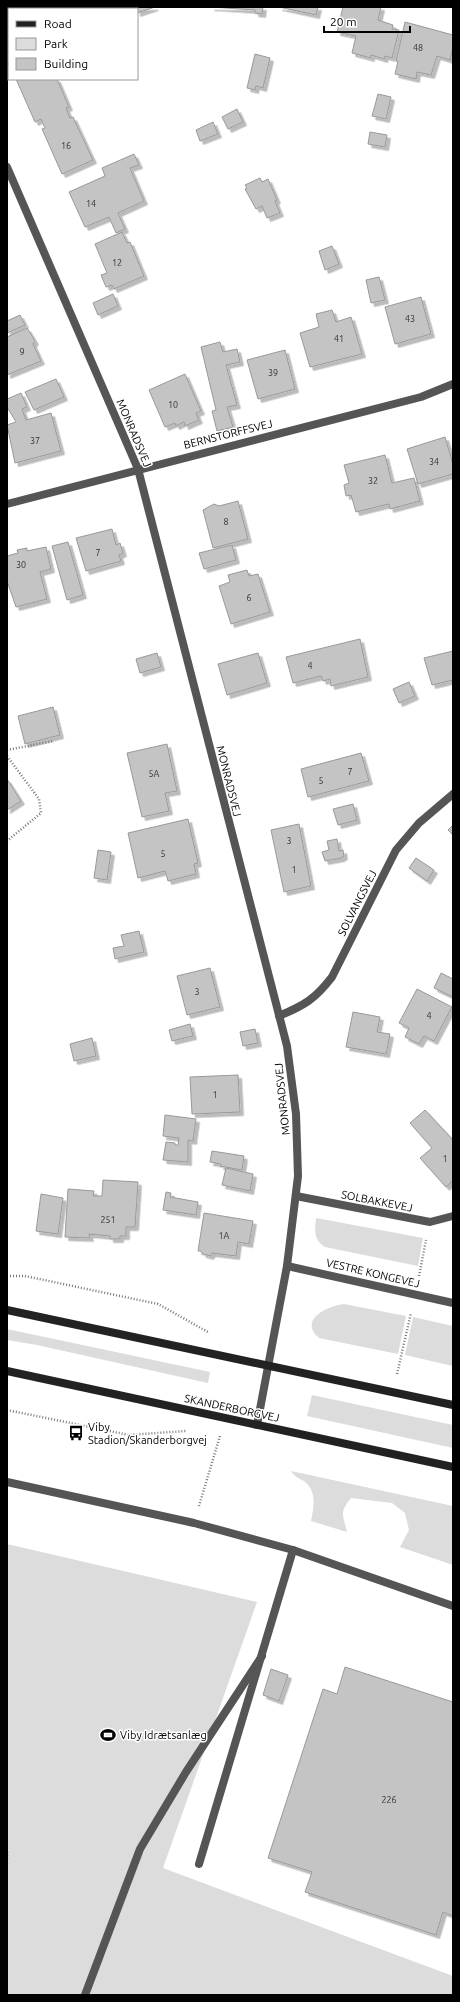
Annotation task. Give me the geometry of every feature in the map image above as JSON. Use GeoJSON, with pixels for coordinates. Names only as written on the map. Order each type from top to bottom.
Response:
{"type":"FeatureCollection","features":[{"type":"Feature","properties":{"kind":"main road"},"geometry":{"type":"LineString","coordinates":[[7,1310],[453,1405]]}},
{"type":"Feature","properties":{"kind":"main road","name":"SKANDERBORGVEJ"},"geometry":{"type":"LineString","coordinates":[[7,1371],[453,1467]]}},
{"type":"Feature","properties":{"kind":"street","name":"MONRADSVEJ"},"geometry":{"type":"LineString","coordinates":[[7,167],[138,468],[288,1046],[296,1114],[298,1176],[287,1266],[257,1425]]}},
{"type":"Feature","properties":{"kind":"street","name":"BERNSTORFFSVEJ"},"geometry":{"type":"LineString","coordinates":[[7,504],[138,468],[421,397],[453,384]]}},
{"type":"Feature","properties":{"kind":"street","name":"SOLVANGSVEJ"},"geometry":{"type":"LineString","coordinates":[[279,1016],[301,1007],[319,994],[332,978],[396,850],[419,823],[453,794]]}},
{"type":"Feature","properties":{"kind":"street","name":"SOLBAKKEVEJ"},"geometry":{"type":"LineString","coordinates":[[296,1196],[430,1222],[453,1216]]}},
{"type":"Feature","properties":{"kind":"street","name":"VESTRE KONGEVEJ"},"geometry":{"type":"LineString","coordinates":[[287,1266],[453,1303]]}},
{"type":"Feature","properties":{"kind":"street"},"geometry":{"type":"LineString","coordinates":[[7,1482],[194,1523],[293,1550],[453,1606]]}},
{"type":"Feature","properties":{"kind":"street"},"geometry":{"type":"LineString","coordinates":[[199,1864],[293,1550]]}},
{"type":"Feature","properties":{"kind":"street"},"geometry":{"type":"LineString","coordinates":[[85,1995],[140,1849],[186,1772],[262,1656]]}},
{"type":"Feature","properties":{"kind":"path"},"geometry":{"type":"LineString","coordinates":[[7,750],[54,741]]}},
{"type":"Feature","properties":{"kind":"path"},"geometry":{"type":"LineString","coordinates":[[7,756],[39,799],[41,813],[7,841]]}},
{"type":"Feature","properties":{"kind":"path"},"geometry":{"type":"LineString","coordinates":[[7,1276],[25,1276],[158,1304],[214,1335]]}},
{"type":"Feature","properties":{"kind":"path"},"geometry":{"type":"LineString","coordinates":[[7,1410],[129,1435],[191,1430]]}},
{"type":"Feature","properties":{"kind":"path"},"geometry":{"type":"LineString","coordinates":[[205,1488],[220,1435]]}},
{"type":"Feature","properties":{"kind":"path"},"geometry":{"type":"LineString","coordinates":[[7,1852],[7,1860]]}},
{"type":"Feature","properties":{"kind":"green space"},"geometry":{"type":"Polygon","coordinates":[[[316,1218],[423,1238],[418,1266],[325,1247],[318,1241],[315,1230],[316,1218]]]}},
{"type":"Feature","properties":{"kind":"green space"},"geometry":{"type":"Polygon","coordinates":[[[344,1304],[406,1316],[398,1354],[319,1338],[313,1331],[313,1320],[323,1311],[337,1305],[344,1304]]]}},
{"type":"Feature","properties":{"kind":"green space"},"geometry":{"type":"Polygon","coordinates":[[[413,1317],[453,1326],[453,1366],[405,1355],[413,1317]]]}},
{"type":"Feature","properties":{"kind":"green space"},"geometry":{"type":"Polygon","coordinates":[[[7,1329],[210,1372],[208,1383],[37,1345],[7,1340],[7,1329]]]}},
{"type":"Feature","properties":{"kind":"green space"},"geometry":{"type":"Polygon","coordinates":[[[312,1395],[453,1425],[453,1448],[307,1416],[312,1395]]]}},
{"type":"Feature","properties":{"kind":"green space"},"geometry":{"type":"Polygon","coordinates":[[[291,1471],[453,1506],[453,1565],[400,1547],[409,1530],[405,1513],[392,1503],[351,1498],[343,1511],[347,1532],[311,1521],[314,1505],[313,1494],[308,1485],[295,1476],[291,1471]]]}},
{"type":"Feature","properties":{"kind":"green space","name":"Viby Idrætsanlæg"},"geometry":{"type":"Polygon","coordinates":[[[7,1544],[257,1602],[163,1868],[453,1976],[453,1995],[7,1995],[7,1544]]]}},
{"type":"Feature","properties":{"kind":"building"},"geometry":{"type":"Polygon","coordinates":[[[7,7],[44,7],[8,8],[8,62],[7,7]]]}},
{"type":"Feature","properties":{"kind":"building"},"geometry":{"type":"Polygon","coordinates":[[[73,7],[90,8],[74,8],[73,7]]]}},
{"type":"Feature","properties":{"kind":"building"},"geometry":{"type":"Polygon","coordinates":[[[155,7],[138,13],[138,8],[118,8],[155,7]]]}},
{"type":"Feature","properties":{"kind":"building"},"geometry":{"type":"Polygon","coordinates":[[[211,7],[263,7],[262,14],[255,13],[255,10],[211,7]]]}},
{"type":"Feature","properties":{"kind":"building"},"geometry":{"type":"Polygon","coordinates":[[[279,7],[318,7],[316,15],[279,7]]]}},
{"type":"Feature","properties":{"kind":"building"},"geometry":{"type":"Polygon","coordinates":[[[343,7],[381,7],[378,20],[393,25],[392,29],[399,30],[392,58],[385,56],[384,59],[371,55],[371,58],[352,53],[356,36],[337,32],[343,7]]]}},
{"type":"Feature","properties":{"kind":"building"},"geometry":{"type":"Polygon","coordinates":[[[405,22],[453,35],[453,47],[450,60],[437,56],[431,75],[417,72],[416,79],[395,74],[398,61],[396,61],[405,22]]]}},
{"type":"Feature","properties":{"kind":"building"},"geometry":{"type":"Polygon","coordinates":[[[255,54],[270,58],[263,88],[256,86],[255,90],[247,88],[255,54]]]}},
{"type":"Feature","properties":{"kind":"building"},"geometry":{"type":"Polygon","coordinates":[[[16,80],[57,80],[69,107],[66,108],[70,118],[73,117],[93,160],[62,174],[42,129],[45,128],[41,119],[35,122],[16,80]]]}},
{"type":"Feature","properties":{"kind":"building"},"geometry":{"type":"Polygon","coordinates":[[[378,94],[391,97],[386,119],[372,116],[378,94]]]}},
{"type":"Feature","properties":{"kind":"building"},"geometry":{"type":"Polygon","coordinates":[[[237,109],[243,122],[228,129],[222,117],[237,109]]]}},
{"type":"Feature","properties":{"kind":"building"},"geometry":{"type":"Polygon","coordinates":[[[213,122],[218,134],[200,141],[196,130],[213,122]]]}},
{"type":"Feature","properties":{"kind":"building"},"geometry":{"type":"Polygon","coordinates":[[[370,132],[387,135],[385,147],[368,144],[370,132]]]}},
{"type":"Feature","properties":{"kind":"building"},"geometry":{"type":"Polygon","coordinates":[[[134,154],[139,165],[130,168],[144,201],[118,213],[125,229],[116,233],[109,217],[85,227],[69,192],[105,176],[102,168],[134,154]]]}},
{"type":"Feature","properties":{"kind":"building"},"geometry":{"type":"Polygon","coordinates":[[[260,178],[262,182],[268,179],[277,200],[275,201],[280,213],[267,218],[262,206],[256,209],[245,189],[247,188],[245,185],[260,178]]]}},
{"type":"Feature","properties":{"kind":"building"},"geometry":{"type":"Polygon","coordinates":[[[122,232],[127,243],[130,242],[144,276],[114,289],[112,285],[106,287],[101,275],[107,273],[95,244],[122,232]]]}},
{"type":"Feature","properties":{"kind":"building"},"geometry":{"type":"Polygon","coordinates":[[[332,246],[339,264],[325,270],[319,251],[332,246]]]}},
{"type":"Feature","properties":{"kind":"building"},"geometry":{"type":"Polygon","coordinates":[[[379,277],[385,300],[371,303],[366,280],[379,277]]]}},
{"type":"Feature","properties":{"kind":"building"},"geometry":{"type":"Polygon","coordinates":[[[113,294],[118,306],[98,315],[93,303],[113,294]]]}},
{"type":"Feature","properties":{"kind":"building"},"geometry":{"type":"Polygon","coordinates":[[[421,297],[431,334],[395,344],[385,307],[421,297]]]}},
{"type":"Feature","properties":{"kind":"building"},"geometry":{"type":"Polygon","coordinates":[[[332,310],[336,322],[351,317],[362,354],[310,367],[300,333],[319,327],[316,314],[332,310]]]}},
{"type":"Feature","properties":{"kind":"building"},"geometry":{"type":"Polygon","coordinates":[[[20,315],[25,325],[7,333],[7,321],[20,315]]]}},
{"type":"Feature","properties":{"kind":"building"},"geometry":{"type":"Polygon","coordinates":[[[27,328],[35,341],[33,344],[41,361],[7,375],[7,337],[27,328]]]}},
{"type":"Feature","properties":{"kind":"building"},"geometry":{"type":"Polygon","coordinates":[[[220,342],[223,352],[237,349],[240,362],[226,365],[237,405],[227,407],[233,427],[217,431],[212,411],[216,410],[201,347],[220,342]]]}},
{"type":"Feature","properties":{"kind":"building"},"geometry":{"type":"Polygon","coordinates":[[[285,350],[295,389],[258,399],[247,360],[285,350]]]}},
{"type":"Feature","properties":{"kind":"building"},"geometry":{"type":"Polygon","coordinates":[[[185,374],[201,411],[196,413],[199,420],[185,426],[184,422],[176,426],[175,423],[165,427],[149,390],[185,374]]]}},
{"type":"Feature","properties":{"kind":"building"},"geometry":{"type":"Polygon","coordinates":[[[56,379],[64,397],[34,410],[25,392],[56,379]]]}},
{"type":"Feature","properties":{"kind":"building"},"geometry":{"type":"Polygon","coordinates":[[[21,393],[27,407],[22,409],[26,420],[51,413],[61,451],[15,463],[7,425],[16,422],[7,407],[7,399],[21,393]]]}},
{"type":"Feature","properties":{"kind":"building"},"geometry":{"type":"Polygon","coordinates":[[[445,437],[453,464],[453,474],[418,484],[407,449],[445,437]]]}},
{"type":"Feature","properties":{"kind":"building"},"geometry":{"type":"Polygon","coordinates":[[[385,455],[392,483],[414,478],[420,501],[390,509],[389,504],[356,512],[351,495],[346,496],[344,485],[349,483],[344,465],[385,455]]]}},
{"type":"Feature","properties":{"kind":"building"},"geometry":{"type":"Polygon","coordinates":[[[238,501],[248,539],[213,548],[203,510],[214,504],[219,506],[238,501]]]}},
{"type":"Feature","properties":{"kind":"building"},"geometry":{"type":"Polygon","coordinates":[[[112,529],[116,545],[120,543],[123,553],[119,555],[121,561],[86,571],[76,538],[112,529]]]}},
{"type":"Feature","properties":{"kind":"building"},"geometry":{"type":"Polygon","coordinates":[[[68,542],[83,595],[67,600],[52,546],[68,542]]]}},
{"type":"Feature","properties":{"kind":"building"},"geometry":{"type":"Polygon","coordinates":[[[232,545],[236,560],[204,569],[199,553],[232,545]]]}},
{"type":"Feature","properties":{"kind":"building"},"geometry":{"type":"Polygon","coordinates":[[[46,547],[51,569],[40,572],[47,599],[16,607],[7,581],[7,556],[18,553],[17,550],[27,548],[27,551],[46,547]]]}},
{"type":"Feature","properties":{"kind":"building"},"geometry":{"type":"Polygon","coordinates":[[[247,570],[249,576],[258,574],[270,612],[231,624],[219,586],[230,582],[228,575],[247,570]]]}},
{"type":"Feature","properties":{"kind":"building"},"geometry":{"type":"Polygon","coordinates":[[[360,639],[368,677],[331,686],[330,679],[323,681],[321,676],[293,683],[286,657],[360,639]]]}},
{"type":"Feature","properties":{"kind":"building"},"geometry":{"type":"Polygon","coordinates":[[[453,651],[453,680],[432,685],[424,658],[453,651]]]}},
{"type":"Feature","properties":{"kind":"building"},"geometry":{"type":"Polygon","coordinates":[[[157,653],[161,667],[140,673],[136,659],[157,653]]]}},
{"type":"Feature","properties":{"kind":"building"},"geometry":{"type":"Polygon","coordinates":[[[258,653],[267,683],[227,695],[218,664],[258,653]]]}},
{"type":"Feature","properties":{"kind":"building"},"geometry":{"type":"Polygon","coordinates":[[[409,682],[415,696],[399,703],[393,689],[409,682]]]}},
{"type":"Feature","properties":{"kind":"building"},"geometry":{"type":"Polygon","coordinates":[[[53,707],[60,735],[25,744],[18,716],[53,707]]]}},
{"type":"Feature","properties":{"kind":"building"},"geometry":{"type":"Polygon","coordinates":[[[167,744],[177,791],[165,793],[169,811],[142,817],[127,753],[167,744]]]}},
{"type":"Feature","properties":{"kind":"building"},"geometry":{"type":"Polygon","coordinates":[[[361,753],[369,781],[308,797],[301,769],[361,753]]]}},
{"type":"Feature","properties":{"kind":"building"},"geometry":{"type":"Polygon","coordinates":[[[7,779],[21,801],[7,810],[7,779]]]}},
{"type":"Feature","properties":{"kind":"building"},"geometry":{"type":"Polygon","coordinates":[[[353,804],[357,820],[338,825],[333,809],[353,804]]]}},
{"type":"Feature","properties":{"kind":"building"},"geometry":{"type":"Polygon","coordinates":[[[188,819],[198,863],[194,864],[196,874],[168,881],[165,871],[138,878],[128,833],[188,819]]]}},
{"type":"Feature","properties":{"kind":"building"},"geometry":{"type":"Polygon","coordinates":[[[299,824],[311,886],[284,892],[271,830],[299,824]]]}},
{"type":"Feature","properties":{"kind":"building"},"geometry":{"type":"Polygon","coordinates":[[[453,825],[453,835],[448,830],[453,825]]]}},
{"type":"Feature","properties":{"kind":"building"},"geometry":{"type":"Polygon","coordinates":[[[337,839],[339,851],[343,850],[344,856],[325,861],[322,852],[329,850],[327,841],[337,839]]]}},
{"type":"Feature","properties":{"kind":"building"},"geometry":{"type":"Polygon","coordinates":[[[98,850],[111,852],[107,880],[94,878],[98,850]]]}},
{"type":"Feature","properties":{"kind":"building"},"geometry":{"type":"Polygon","coordinates":[[[416,858],[434,870],[427,881],[409,868],[416,858]]]}},
{"type":"Feature","properties":{"kind":"building"},"geometry":{"type":"Polygon","coordinates":[[[139,931],[144,952],[115,959],[113,948],[124,946],[121,935],[139,931]]]}},
{"type":"Feature","properties":{"kind":"building"},"geometry":{"type":"Polygon","coordinates":[[[210,968],[220,1007],[187,1015],[177,976],[210,968]]]}},
{"type":"Feature","properties":{"kind":"building"},"geometry":{"type":"Polygon","coordinates":[[[441,973],[453,979],[453,997],[434,988],[441,973]]]}},
{"type":"Feature","properties":{"kind":"building"},"geometry":{"type":"Polygon","coordinates":[[[417,989],[452,1007],[434,1041],[424,1036],[419,1044],[405,1037],[409,1028],[399,1023],[417,989]]]}},
{"type":"Feature","properties":{"kind":"building"},"geometry":{"type":"Polygon","coordinates":[[[353,1012],[380,1017],[377,1032],[390,1034],[386,1054],[346,1047],[353,1012]]]}},
{"type":"Feature","properties":{"kind":"building"},"geometry":{"type":"Polygon","coordinates":[[[190,1024],[193,1036],[172,1041],[169,1030],[190,1024]]]}},
{"type":"Feature","properties":{"kind":"building"},"geometry":{"type":"Polygon","coordinates":[[[255,1029],[258,1043],[243,1046],[240,1032],[255,1029]]]}},
{"type":"Feature","properties":{"kind":"building"},"geometry":{"type":"Polygon","coordinates":[[[92,1038],[96,1056],[74,1061],[70,1044],[92,1038]]]}},
{"type":"Feature","properties":{"kind":"building"},"geometry":{"type":"Polygon","coordinates":[[[238,1075],[240,1112],[192,1114],[190,1077],[238,1075]]]}},
{"type":"Feature","properties":{"kind":"building"},"geometry":{"type":"Polygon","coordinates":[[[425,1110],[453,1140],[453,1180],[446,1187],[420,1158],[432,1148],[410,1123],[425,1110]]]}},
{"type":"Feature","properties":{"kind":"building"},"geometry":{"type":"Polygon","coordinates":[[[165,1115],[196,1119],[193,1141],[188,1140],[188,1162],[163,1160],[166,1142],[175,1143],[175,1145],[178,1145],[179,1138],[163,1136],[165,1115]]]}},
{"type":"Feature","properties":{"kind":"building"},"geometry":{"type":"Polygon","coordinates":[[[212,1151],[244,1156],[242,1170],[220,1166],[221,1164],[210,1162],[212,1151]]]}},
{"type":"Feature","properties":{"kind":"building"},"geometry":{"type":"Polygon","coordinates":[[[226,1168],[253,1174],[250,1191],[222,1185],[226,1168]]]}},
{"type":"Feature","properties":{"kind":"building"},"geometry":{"type":"Polygon","coordinates":[[[103,1180],[138,1182],[135,1227],[126,1227],[126,1236],[120,1236],[120,1239],[110,1239],[110,1236],[89,1234],[90,1238],[65,1237],[68,1189],[94,1191],[93,1196],[102,1196],[103,1180]]]}},
{"type":"Feature","properties":{"kind":"building"},"geometry":{"type":"Polygon","coordinates":[[[166,1192],[171,1193],[170,1197],[198,1202],[196,1215],[163,1210],[166,1192]]]}},
{"type":"Feature","properties":{"kind":"building"},"geometry":{"type":"Polygon","coordinates":[[[41,1194],[63,1198],[58,1234],[36,1231],[41,1194]]]}},
{"type":"Feature","properties":{"kind":"building"},"geometry":{"type":"Polygon","coordinates":[[[204,1213],[253,1221],[249,1244],[238,1242],[236,1256],[212,1253],[210,1256],[198,1251],[204,1213]]]}},
{"type":"Feature","properties":{"kind":"building"},"geometry":{"type":"Polygon","coordinates":[[[345,1667],[453,1702],[453,1916],[443,1912],[436,1935],[305,1892],[312,1872],[268,1858],[323,1689],[337,1694],[345,1667]]]}},
{"type":"Feature","properties":{"kind":"building"},"geometry":{"type":"Polygon","coordinates":[[[271,1669],[288,1675],[279,1701],[263,1695],[271,1669]]]}},
{"type":"Feature","properties":{"kind":"place","name":"Viby Stadion/Skanderborgvej"},"geometry":{"type":"Point","coordinates":[76,1433]}},
{"type":"Feature","properties":{"kind":"place","name":"Viby Idrætsanlæg"},"geometry":{"type":"Point","coordinates":[108,1735]}}]}
